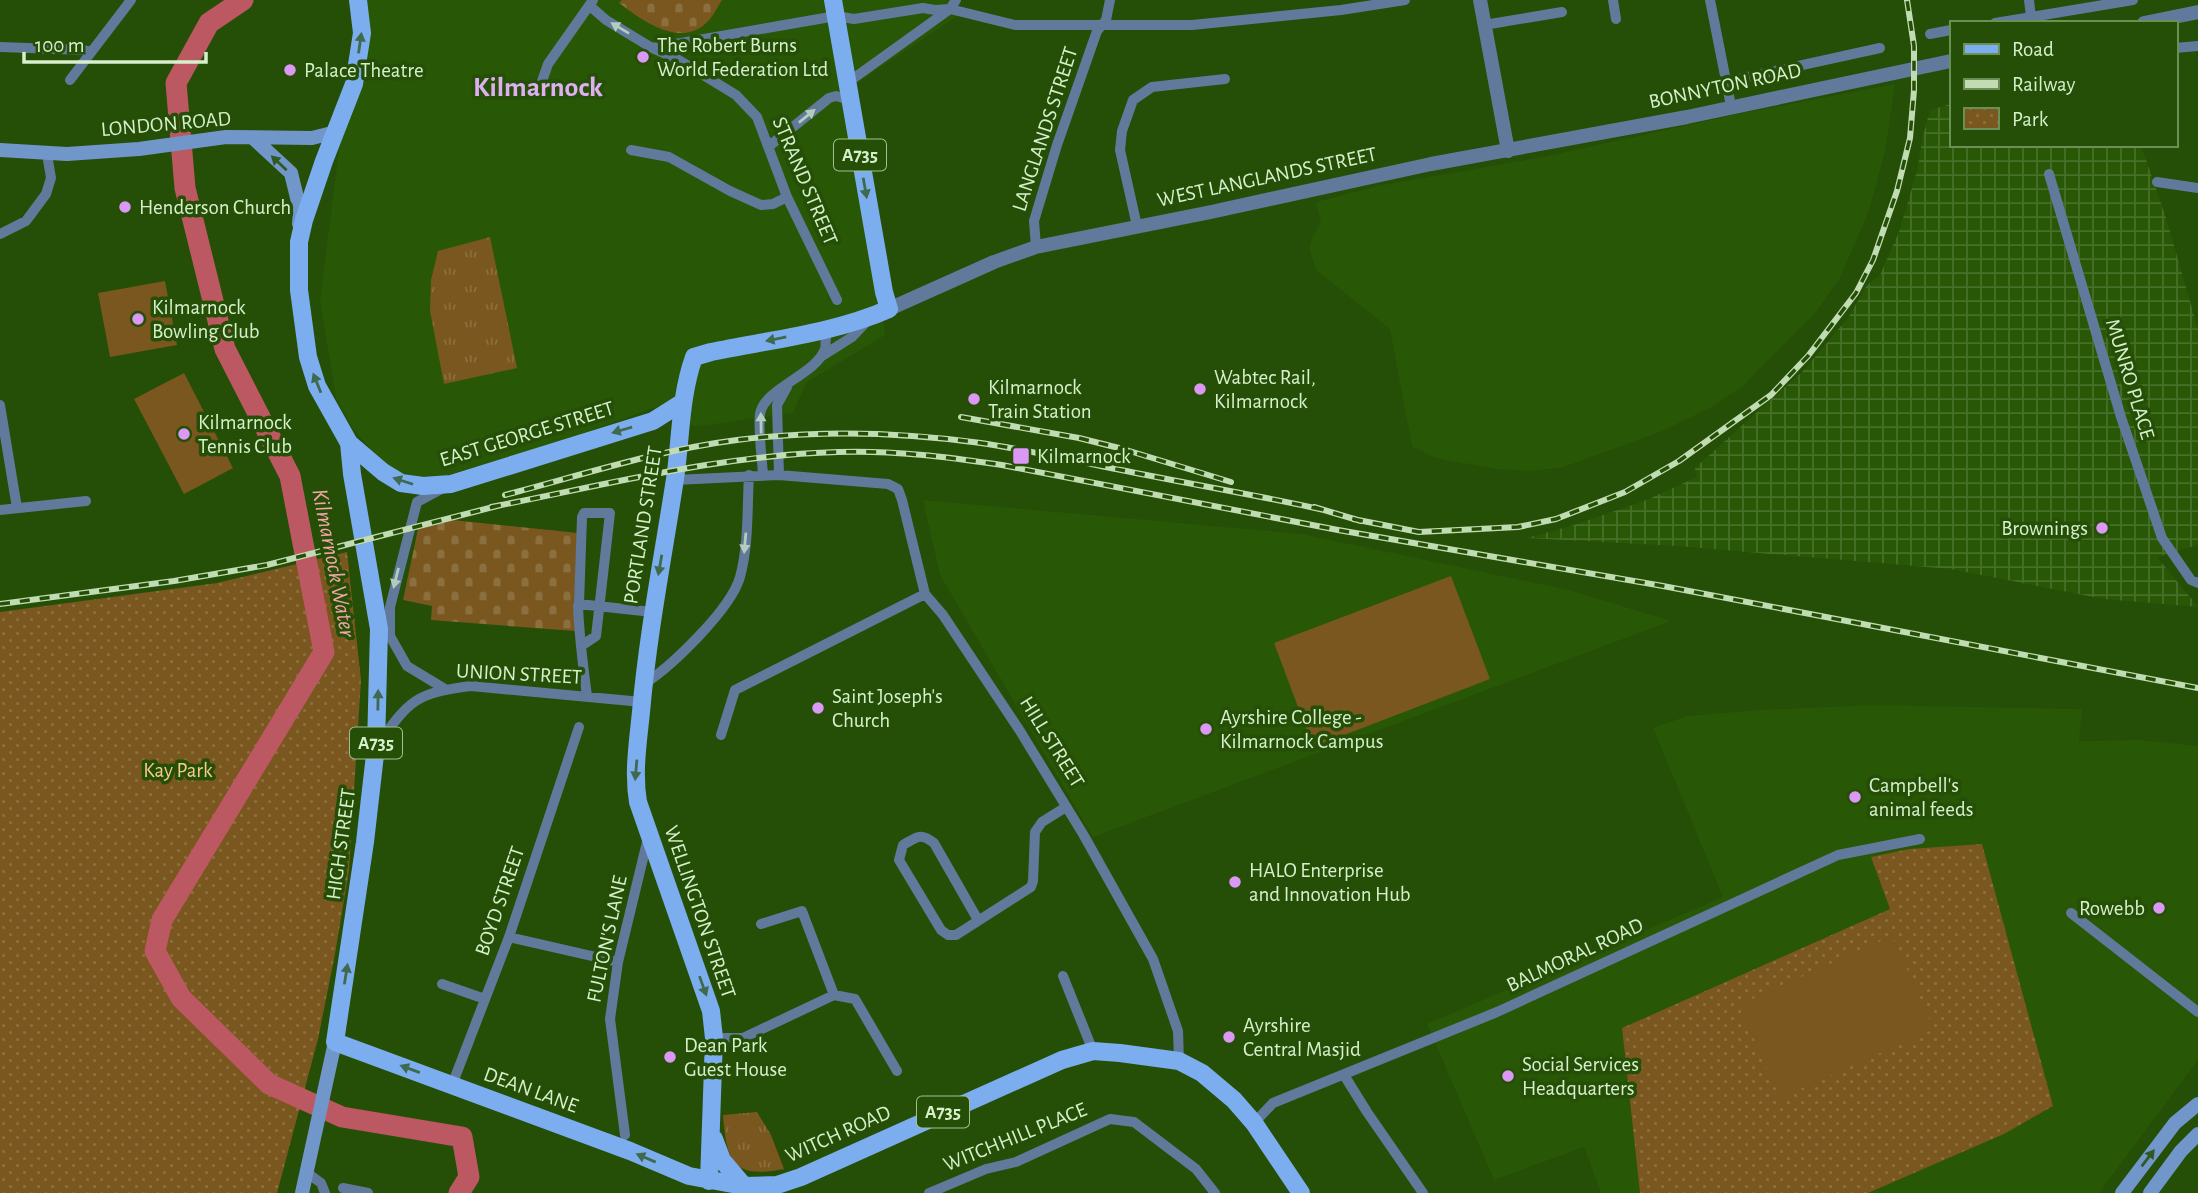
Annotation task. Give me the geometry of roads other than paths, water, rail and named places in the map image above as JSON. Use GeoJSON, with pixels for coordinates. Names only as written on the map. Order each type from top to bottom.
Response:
{"type":"FeatureCollection","features":[{"type":"Feature","properties":{"kind":"main road","name":"A735"},"geometry":{"type":"LineString","coordinates":[[349,443],[317,386],[308,357],[299,290],[299,242],[304,220],[354,84],[362,33],[358,0]]}},
{"type":"Feature","properties":{"kind":"main road","name":"A735"},"geometry":{"type":"LineString","coordinates":[[834,8],[889,309]]}},
{"type":"Feature","properties":{"kind":"main road","name":"LONDON ROAD"},"geometry":{"type":"LineString","coordinates":[[0,150],[47,154],[139,149],[226,137],[312,138],[335,132]]}},
{"type":"Feature","properties":{"kind":"main road"},"geometry":{"type":"LineString","coordinates":[[253,138],[291,173],[299,209],[299,242]]}},
{"type":"Feature","properties":{"kind":"main road"},"geometry":{"type":"LineString","coordinates":[[819,330],[871,317],[889,309]]}},
{"type":"Feature","properties":{"kind":"main road","name":"PORTLAND STREET"},"geometry":{"type":"LineString","coordinates":[[643,693],[652,612],[675,480],[686,379],[694,357],[819,330]]}},
{"type":"Feature","properties":{"kind":"main road","name":"EAST GEORGE STREET"},"geometry":{"type":"LineString","coordinates":[[349,443],[383,472],[401,482],[423,486],[451,484],[653,421],[683,402]]}},
{"type":"Feature","properties":{"kind":"main road","name":"HIGH STREET"},"geometry":{"type":"LineString","coordinates":[[335,1042],[365,842],[376,746],[379,629],[349,443]]}},
{"type":"Feature","properties":{"kind":"main road","name":"WELLINGTON STREET"},"geometry":{"type":"LineString","coordinates":[[643,693],[635,782],[638,802],[712,1011],[715,1038],[710,1187]]}},
{"type":"Feature","properties":{"kind":"main road"},"geometry":{"type":"LineString","coordinates":[[302,1193],[335,1042]]}},
{"type":"Feature","properties":{"kind":"main road","name":"DEAN LANE"},"geometry":{"type":"LineString","coordinates":[[335,1042],[630,1151],[710,1187]]}},
{"type":"Feature","properties":{"kind":"main road","name":"WITCH ROAD"},"geometry":{"type":"LineString","coordinates":[[710,1187],[777,1185],[801,1177],[1062,1060],[1093,1051],[1179,1061]]}},
{"type":"Feature","properties":{"kind":"main road","name":"A735"},"geometry":{"type":"LineString","coordinates":[[1179,1061],[1202,1073],[1234,1100],[1254,1123],[1301,1193]]}},
{"type":"Feature","properties":{"kind":"main road"},"geometry":{"type":"LineString","coordinates":[[2122,1193],[2175,1124],[2198,1104]]}},
{"type":"Feature","properties":{"kind":"main road"},"geometry":{"type":"LineString","coordinates":[[711,1132],[722,1160],[744,1186]]}},
{"type":"Feature","properties":{"kind":"main road"},"geometry":{"type":"LineString","coordinates":[[2150,1193],[2198,1134]]}},
{"type":"Feature","properties":{"kind":"street"},"geometry":{"type":"LineString","coordinates":[[70,80],[131,0]]}},
{"type":"Feature","properties":{"kind":"street","name":"LANGLANDS STREET"},"geometry":{"type":"LineString","coordinates":[[1036,247],[1034,221],[1057,145],[1097,31],[1106,20],[1110,0]]}},
{"type":"Feature","properties":{"kind":"street"},"geometry":{"type":"LineString","coordinates":[[652,48],[834,8],[854,19],[923,8],[935,10],[953,4],[1015,25],[1192,25],[1341,10],[1405,0]]}},
{"type":"Feature","properties":{"kind":"street"},"geometry":{"type":"LineString","coordinates":[[1479,0],[1508,151]]}},
{"type":"Feature","properties":{"kind":"street"},"geometry":{"type":"LineString","coordinates":[[1613,0],[1616,19]]}},
{"type":"Feature","properties":{"kind":"street"},"geometry":{"type":"LineString","coordinates":[[1710,0],[1731,106]]}},
{"type":"Feature","properties":{"kind":"street"},"geometry":{"type":"LineString","coordinates":[[2029,0],[2031,17]]}},
{"type":"Feature","properties":{"kind":"street"},"geometry":{"type":"LineString","coordinates":[[2007,21],[2133,0]]}},
{"type":"Feature","properties":{"kind":"street"},"geometry":{"type":"LineString","coordinates":[[540,87],[548,64],[592,3]]}},
{"type":"Feature","properties":{"kind":"street","name":"STRAND STREET"},"geometry":{"type":"LineString","coordinates":[[592,3],[606,20],[736,95],[758,117],[787,197],[837,300]]}},
{"type":"Feature","properties":{"kind":"street"},"geometry":{"type":"LineString","coordinates":[[768,147],[829,98],[848,92],[953,4]]}},
{"type":"Feature","properties":{"kind":"street"},"geometry":{"type":"LineString","coordinates":[[1484,25],[1562,12]]}},
{"type":"Feature","properties":{"kind":"street"},"geometry":{"type":"LineString","coordinates":[[2154,21],[2198,12]]}},
{"type":"Feature","properties":{"kind":"street"},"geometry":{"type":"LineString","coordinates":[[1930,34],[1950,30]]}},
{"type":"Feature","properties":{"kind":"street"},"geometry":{"type":"LineString","coordinates":[[2177,48],[2198,46]]}},
{"type":"Feature","properties":{"kind":"street"},"geometry":{"type":"LineString","coordinates":[[0,47],[91,52]]}},
{"type":"Feature","properties":{"kind":"street"},"geometry":{"type":"LineString","coordinates":[[1726,82],[1880,48]]}},
{"type":"Feature","properties":{"kind":"street","name":"BONNYTON ROAD"},"geometry":{"type":"LineString","coordinates":[[1508,151],[1687,117],[1950,61]]}},
{"type":"Feature","properties":{"kind":"street"},"geometry":{"type":"LineString","coordinates":[[1137,226],[1120,150],[1122,131],[1133,100],[1152,88],[1225,79]]}},
{"type":"Feature","properties":{"kind":"street"},"geometry":{"type":"LineString","coordinates":[[631,150],[669,157],[761,205],[772,204],[787,197]]}},
{"type":"Feature","properties":{"kind":"street","name":"WEST LANGLANDS STREET"},"geometry":{"type":"LineString","coordinates":[[1036,247],[1248,205],[1431,164],[1508,151]]}},
{"type":"Feature","properties":{"kind":"street"},"geometry":{"type":"LineString","coordinates":[[0,234],[26,221],[46,194],[51,178],[47,154]]}},
{"type":"Feature","properties":{"kind":"street","name":"MUNRO PLACE"},"geometry":{"type":"LineString","coordinates":[[2049,174],[2121,417],[2162,538],[2191,580],[2198,583]]}},
{"type":"Feature","properties":{"kind":"street"},"geometry":{"type":"LineString","coordinates":[[2157,182],[2198,188]]}},
{"type":"Feature","properties":{"kind":"street"},"geometry":{"type":"LineString","coordinates":[[889,309],[994,262],[1036,247]]}},
{"type":"Feature","properties":{"kind":"street"},"geometry":{"type":"LineString","coordinates":[[763,475],[760,413],[768,397],[852,337],[871,317]]}},
{"type":"Feature","properties":{"kind":"street"},"geometry":{"type":"LineString","coordinates":[[819,330],[826,338],[825,349],[819,358]]}},
{"type":"Feature","properties":{"kind":"street"},"geometry":{"type":"LineString","coordinates":[[779,475],[777,405],[789,384]]}},
{"type":"Feature","properties":{"kind":"street"},"geometry":{"type":"LineString","coordinates":[[0,405],[17,508]]}},
{"type":"Feature","properties":{"kind":"street"},"geometry":{"type":"LineString","coordinates":[[643,693],[708,626],[739,580],[744,554],[749,475]]}},
{"type":"Feature","properties":{"kind":"street","name":"HILL STREET"},"geometry":{"type":"LineString","coordinates":[[675,480],[779,475],[888,484],[898,489],[925,594],[943,615],[1020,731],[1083,834],[1153,959],[1178,1031],[1179,1061]]}},
{"type":"Feature","properties":{"kind":"street"},"geometry":{"type":"LineString","coordinates":[[445,690],[407,666],[390,636],[390,607],[417,502],[451,484]]}},
{"type":"Feature","properties":{"kind":"street"},"geometry":{"type":"LineString","coordinates":[[0,510],[86,501]]}},
{"type":"Feature","properties":{"kind":"street"},"geometry":{"type":"LineString","coordinates":[[581,646],[596,636],[610,513],[584,513],[582,517],[578,605],[581,646],[587,696]]}},
{"type":"Feature","properties":{"kind":"street"},"geometry":{"type":"LineString","coordinates":[[721,735],[735,690],[925,594]]}},
{"type":"Feature","properties":{"kind":"street"},"geometry":{"type":"LineString","coordinates":[[579,604],[652,612]]}},
{"type":"Feature","properties":{"kind":"street","name":"UNION STREET"},"geometry":{"type":"LineString","coordinates":[[376,746],[404,709],[422,696],[445,690],[471,687],[587,696],[643,693]]}},
{"type":"Feature","properties":{"kind":"street","name":"BOYD STREET"},"geometry":{"type":"LineString","coordinates":[[452,1085],[509,937],[579,727]]}},
{"type":"Feature","properties":{"kind":"street"},"geometry":{"type":"LineString","coordinates":[[978,920],[934,843],[926,837],[917,837],[903,845],[899,860],[941,930],[948,935],[956,935],[1031,887],[1034,881],[1035,832],[1042,822],[1066,807]]}},
{"type":"Feature","properties":{"kind":"street","name":"FULTON'S LANE"},"geometry":{"type":"LineString","coordinates":[[625,1135],[610,1019],[618,962],[649,835]]}},
{"type":"Feature","properties":{"kind":"street","name":"BALMORAL ROAD"},"geometry":{"type":"LineString","coordinates":[[1254,1123],[1273,1103],[1508,1008],[1838,855],[1920,839]]}},
{"type":"Feature","properties":{"kind":"street"},"geometry":{"type":"LineString","coordinates":[[761,924],[802,911],[834,995]]}},
{"type":"Feature","properties":{"kind":"street"},"geometry":{"type":"LineString","coordinates":[[2071,913],[2198,1012]]}},
{"type":"Feature","properties":{"kind":"street"},"geometry":{"type":"LineString","coordinates":[[509,937],[618,962]]}},
{"type":"Feature","properties":{"kind":"street"},"geometry":{"type":"LineString","coordinates":[[1063,976],[1093,1051]]}},
{"type":"Feature","properties":{"kind":"street"},"geometry":{"type":"LineString","coordinates":[[442,984],[485,999]]}},
{"type":"Feature","properties":{"kind":"street"},"geometry":{"type":"LineString","coordinates":[[715,1038],[743,1038],[834,995],[855,999],[897,1071]]}},
{"type":"Feature","properties":{"kind":"street"},"geometry":{"type":"LineString","coordinates":[[1344,1075],[1423,1193]]}},
{"type":"Feature","properties":{"kind":"street","name":"WITCHHILL PLACE"},"geometry":{"type":"LineString","coordinates":[[929,1193],[986,1169],[1016,1162],[1110,1119],[1134,1122],[1196,1169],[1215,1193]]}},
{"type":"Feature","properties":{"kind":"street"},"geometry":{"type":"LineString","coordinates":[[306,1172],[321,1183],[325,1193]]}},
{"type":"Feature","properties":{"kind":"street"},"geometry":{"type":"LineString","coordinates":[[343,1188],[368,1193]]}},
{"type":"Feature","properties":{"kind":"waterway","name":"Kilmarnock Water"},"geometry":{"type":"LineString","coordinates":[[243,0],[209,23],[176,83],[185,188],[225,349],[290,476],[324,652],[162,920],[155,951],[181,998],[269,1084],[342,1117],[462,1137],[469,1177],[459,1193]]}},
{"type":"Feature","properties":{"kind":"railway"},"geometry":{"type":"LineString","coordinates":[[1353,519],[1419,532],[1518,527],[1556,519],[1625,492],[1679,461],[1771,395],[1808,356],[1856,293],[1873,260],[1897,191],[1910,138],[1914,90],[1914,46],[1907,0]]}},
{"type":"Feature","properties":{"kind":"railway"},"geometry":{"type":"LineString","coordinates":[[961,417],[1079,438],[1231,482]]}},
{"type":"Feature","properties":{"kind":"railway"},"geometry":{"type":"LineString","coordinates":[[505,495],[708,444],[767,437],[859,434],[920,436],[999,446],[1324,510]]}},
{"type":"Feature","properties":{"kind":"railway"},"geometry":{"type":"LineString","coordinates":[[491,507],[663,472],[794,454],[858,452],[941,457],[1002,465],[1338,530],[1663,586],[2198,688]]}},
{"type":"Feature","properties":{"kind":"railway"},"geometry":{"type":"LineString","coordinates":[[0,604],[174,581],[267,565],[501,505]]}},
{"type":"Feature","properties":{"kind":"railway"},"geometry":{"type":"LineString","coordinates":[[1314,507],[1361,521]]}},
{"type":"Feature","properties":{"kind":"place","name":"The Robert Burns World Federation Ltd"},"geometry":{"type":"Point","coordinates":[643,57]}},
{"type":"Feature","properties":{"kind":"place","name":"Palace Theatre"},"geometry":{"type":"Point","coordinates":[290,70]}},
{"type":"Feature","properties":{"kind":"place","name":"Henderson Church"},"geometry":{"type":"Point","coordinates":[125,207]}},
{"type":"Feature","properties":{"kind":"place","name":"Kilmarnock Bowling Club"},"geometry":{"type":"Point","coordinates":[138,319]}},
{"type":"Feature","properties":{"kind":"place","name":"Wabtec Rail, Kilmarnock"},"geometry":{"type":"Point","coordinates":[1200,389]}},
{"type":"Feature","properties":{"kind":"place","name":"Kilmarnock Train Station"},"geometry":{"type":"Point","coordinates":[974,399]}},
{"type":"Feature","properties":{"kind":"place","name":"Kilmarnock Tennis Club"},"geometry":{"type":"Point","coordinates":[184,434]}},
{"type":"Feature","properties":{"kind":"place","name":"Kilmarnock"},"geometry":{"type":"Point","coordinates":[1021,456]}},
{"type":"Feature","properties":{"kind":"place","name":"Brownings"},"geometry":{"type":"Point","coordinates":[2102,528]}},
{"type":"Feature","properties":{"kind":"place","name":"Saint Joseph's Church"},"geometry":{"type":"Point","coordinates":[818,708]}},
{"type":"Feature","properties":{"kind":"place","name":"Ayrshire College - Kilmarnock Campus"},"geometry":{"type":"Point","coordinates":[1206,729]}},
{"type":"Feature","properties":{"kind":"place","name":"Campbell's animal feeds"},"geometry":{"type":"Point","coordinates":[1855,797]}},
{"type":"Feature","properties":{"kind":"place","name":"HALO Enterprise and Innovation Hub"},"geometry":{"type":"Point","coordinates":[1235,882]}},
{"type":"Feature","properties":{"kind":"place","name":"Rowebb"},"geometry":{"type":"Point","coordinates":[2159,908]}},
{"type":"Feature","properties":{"kind":"place","name":"Ayrshire Central Masjid"},"geometry":{"type":"Point","coordinates":[1229,1037]}},
{"type":"Feature","properties":{"kind":"place","name":"Dean Park Guest House"},"geometry":{"type":"Point","coordinates":[670,1057]}},
{"type":"Feature","properties":{"kind":"place","name":"Social Services Headquarters"},"geometry":{"type":"Point","coordinates":[1508,1076]}},
{"type":"Feature","properties":{"kind":"district","name":"Kilmarnock"},"geometry":{"type":"Point","coordinates":[538,88]}},
{"type":"Feature","properties":{"kind":"park label","name":"Kay Park"},"geometry":{"type":"Point","coordinates":[178,770]}}]}
